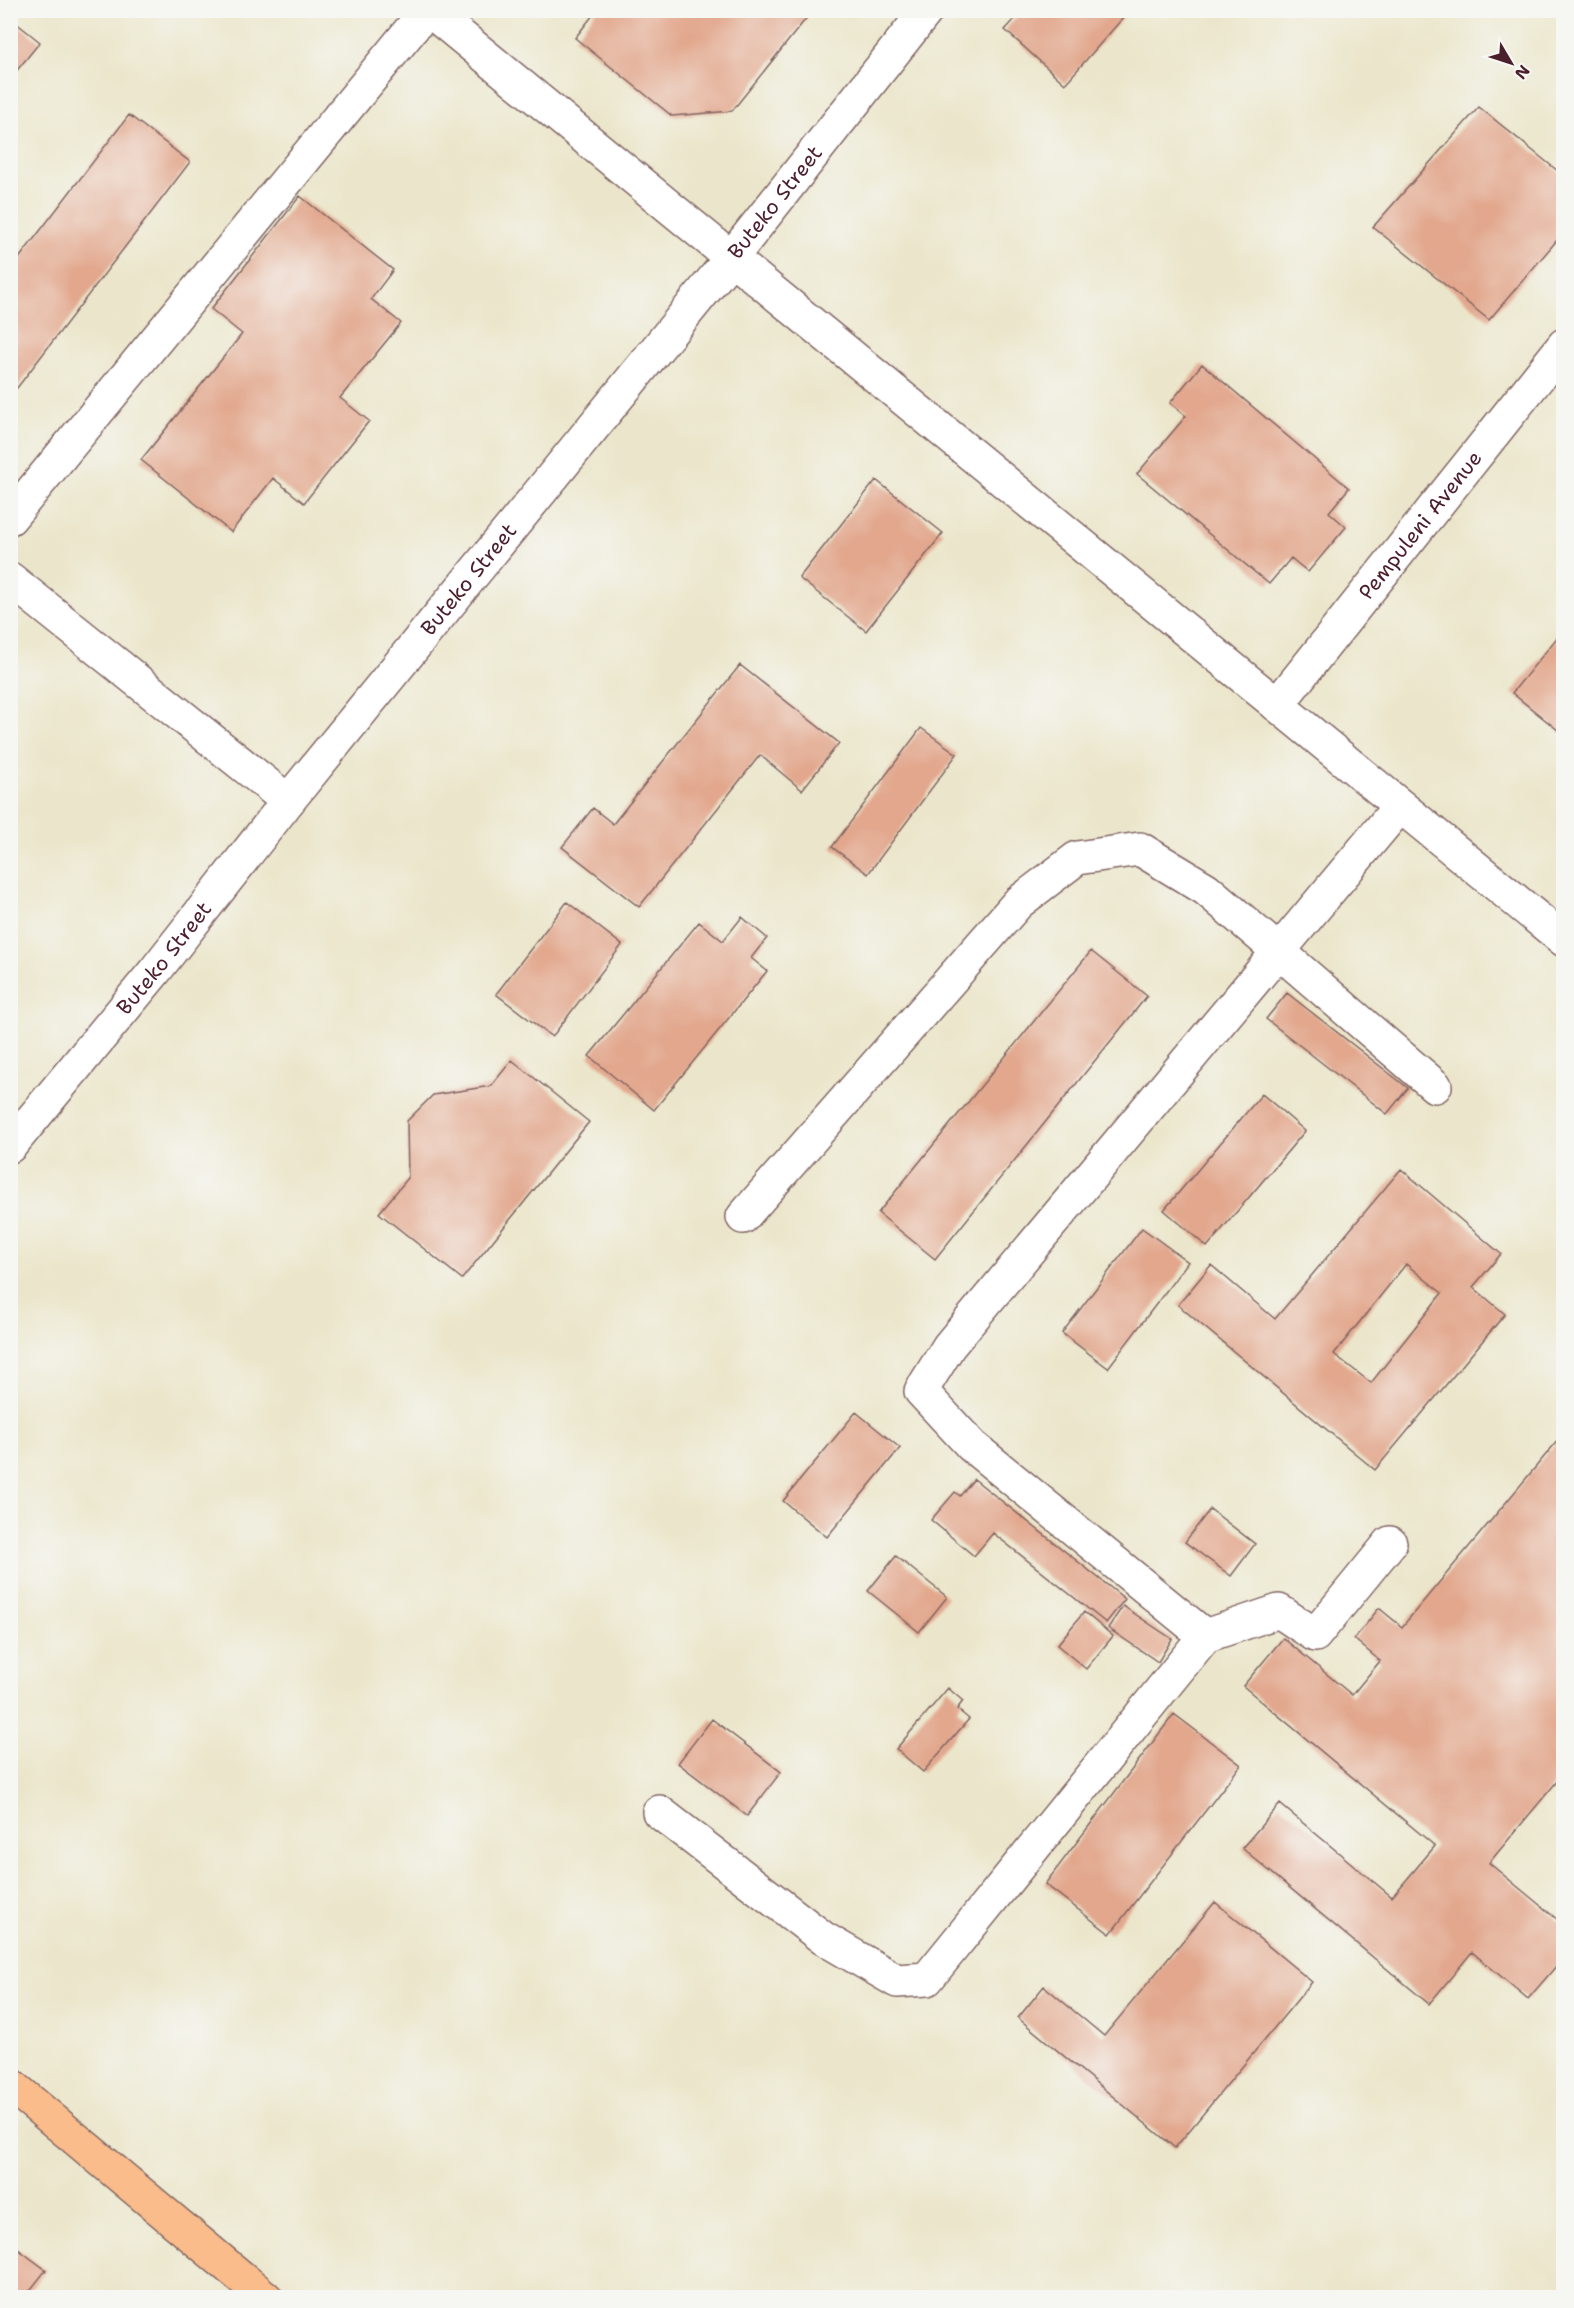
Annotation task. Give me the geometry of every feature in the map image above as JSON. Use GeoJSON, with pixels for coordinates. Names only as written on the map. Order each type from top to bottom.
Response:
{"type":"FeatureCollection","features":[{"type":"Feature","properties":{"kind":"main road"},"geometry":{"type":"LineString","coordinates":[[10,2084],[266,2298]]}},
{"type":"Feature","properties":{"kind":"street"},"geometry":{"type":"LineString","coordinates":[[10,518],[428,10],[1563,940]]}},
{"type":"Feature","properties":{"kind":"street","name":"Buteko Street"},"geometry":{"type":"LineString","coordinates":[[10,1146],[155,971],[288,801],[731,258],[927,10]]}},
{"type":"Feature","properties":{"kind":"street","name":"Pempuleni Avenue"},"geometry":{"type":"LineString","coordinates":[[1277,705],[1563,345]]}},
{"type":"Feature","properties":{"kind":"street"},"geometry":{"type":"LineString","coordinates":[[10,579],[288,801]]}},
{"type":"Feature","properties":{"kind":"street"},"geometry":{"type":"LineString","coordinates":[[1204,1636],[972,1446],[921,1390],[949,1346],[1400,806]]}},
{"type":"Feature","properties":{"kind":"street"},"geometry":{"type":"LineString","coordinates":[[743,1217],[1018,903],[1077,858],[1140,849],[1206,889],[1435,1086]]}},
{"type":"Feature","properties":{"kind":"street"},"geometry":{"type":"LineString","coordinates":[[659,1812],[824,1938],[897,1981],[927,1979],[1204,1636],[1279,1611],[1315,1635],[1390,1543]]}},
{"type":"Feature","properties":{"kind":"building"},"geometry":{"type":"Polygon","coordinates":[[[597,10],[813,10],[732,111],[672,116],[575,38],[597,10]]]}},
{"type":"Feature","properties":{"kind":"building"},"geometry":{"type":"Polygon","coordinates":[[[1023,10],[1130,10],[1065,84],[1005,30],[1023,10]]]}},
{"type":"Feature","properties":{"kind":"building"},"geometry":{"type":"Polygon","coordinates":[[[10,18],[40,42],[10,79],[10,18]]]}},
{"type":"Feature","properties":{"kind":"building"},"geometry":{"type":"Polygon","coordinates":[[[1479,107],[1564,176],[1564,232],[1489,320],[1373,227],[1479,107]]]}},
{"type":"Feature","properties":{"kind":"building"},"geometry":{"type":"Polygon","coordinates":[[[129,115],[190,162],[17,388],[10,383],[10,270],[129,115]]]}},
{"type":"Feature","properties":{"kind":"building"},"geometry":{"type":"Polygon","coordinates":[[[300,196],[393,270],[371,299],[401,323],[340,398],[369,421],[304,503],[273,478],[231,532],[141,460],[242,334],[211,309],[300,196]]]}},
{"type":"Feature","properties":{"kind":"building"},"geometry":{"type":"Polygon","coordinates":[[[1202,364],[1349,488],[1329,512],[1346,527],[1308,572],[1291,558],[1269,584],[1137,474],[1186,416],[1170,403],[1202,364]]]}},
{"type":"Feature","properties":{"kind":"building"},"geometry":{"type":"Polygon","coordinates":[[[876,480],[943,533],[866,631],[799,578],[876,480]]]}},
{"type":"Feature","properties":{"kind":"building"},"geometry":{"type":"Polygon","coordinates":[[[1564,629],[1564,735],[1512,693],[1564,629]]]}},
{"type":"Feature","properties":{"kind":"building"},"geometry":{"type":"Polygon","coordinates":[[[740,665],[839,743],[802,790],[760,755],[639,907],[562,847],[593,808],[613,824],[740,665]]]}},
{"type":"Feature","properties":{"kind":"building"},"geometry":{"type":"Polygon","coordinates":[[[921,728],[957,754],[868,874],[832,847],[921,728]]]}},
{"type":"Feature","properties":{"kind":"building"},"geometry":{"type":"Polygon","coordinates":[[[567,902],[622,945],[552,1037],[496,994],[567,902]]]}},
{"type":"Feature","properties":{"kind":"building"},"geometry":{"type":"Polygon","coordinates":[[[742,917],[767,938],[751,958],[767,971],[654,1110],[589,1056],[699,922],[723,941],[742,917]]]}},
{"type":"Feature","properties":{"kind":"building"},"geometry":{"type":"Polygon","coordinates":[[[1091,951],[1147,996],[935,1259],[878,1213],[1091,951]]]}},
{"type":"Feature","properties":{"kind":"building"},"geometry":{"type":"Polygon","coordinates":[[[1287,993],[1408,1088],[1387,1114],[1266,1019],[1287,993]]]}},
{"type":"Feature","properties":{"kind":"building"},"geometry":{"type":"Polygon","coordinates":[[[512,1060],[589,1122],[462,1279],[379,1213],[408,1178],[407,1121],[433,1095],[491,1086],[512,1060]]]}},
{"type":"Feature","properties":{"kind":"building"},"geometry":{"type":"Polygon","coordinates":[[[1262,1094],[1305,1131],[1207,1247],[1164,1210],[1262,1094]]]}},
{"type":"Feature","properties":{"kind":"building"},"geometry":{"type":"Polygon","coordinates":[[[1401,1169],[1501,1254],[1473,1287],[1505,1314],[1375,1470],[1178,1305],[1211,1265],[1275,1319],[1401,1169]],[[1406,1264],[1334,1354],[1371,1383],[1442,1293],[1406,1264]]]}},
{"type":"Feature","properties":{"kind":"building"},"geometry":{"type":"Polygon","coordinates":[[[1142,1228],[1188,1262],[1108,1368],[1062,1333],[1142,1228]]]}},
{"type":"Feature","properties":{"kind":"building"},"geometry":{"type":"Polygon","coordinates":[[[856,1412],[900,1448],[827,1537],[783,1501],[856,1412]]]}},
{"type":"Feature","properties":{"kind":"building"},"geometry":{"type":"Polygon","coordinates":[[[1564,1433],[1564,1773],[1489,1863],[1564,1925],[1564,1957],[1528,1999],[1472,1952],[1429,2004],[1242,1848],[1280,1804],[1392,1897],[1435,1846],[1243,1686],[1283,1638],[1352,1695],[1380,1661],[1354,1639],[1379,1608],[1402,1627],[1564,1433]]]}},
{"type":"Feature","properties":{"kind":"building"},"geometry":{"type":"Polygon","coordinates":[[[974,1479],[1125,1599],[1106,1623],[993,1533],[974,1556],[931,1520],[955,1492],[960,1496],[974,1479]]]}},
{"type":"Feature","properties":{"kind":"building"},"geometry":{"type":"Polygon","coordinates":[[[1210,1509],[1255,1544],[1231,1576],[1185,1542],[1210,1509]]]}},
{"type":"Feature","properties":{"kind":"building"},"geometry":{"type":"Polygon","coordinates":[[[896,1556],[947,1597],[919,1632],[868,1591],[896,1556]]]}},
{"type":"Feature","properties":{"kind":"building"},"geometry":{"type":"Polygon","coordinates":[[[1123,1606],[1172,1639],[1158,1662],[1108,1628],[1123,1606]]]}},
{"type":"Feature","properties":{"kind":"building"},"geometry":{"type":"Polygon","coordinates":[[[1084,1612],[1113,1636],[1086,1669],[1057,1645],[1084,1612]]]}},
{"type":"Feature","properties":{"kind":"building"},"geometry":{"type":"Polygon","coordinates":[[[948,1688],[963,1701],[957,1709],[969,1719],[923,1772],[896,1749],[948,1688]]]}},
{"type":"Feature","properties":{"kind":"building"},"geometry":{"type":"Polygon","coordinates":[[[1174,1714],[1241,1765],[1110,1934],[1045,1884],[1174,1714]]]}},
{"type":"Feature","properties":{"kind":"building"},"geometry":{"type":"Polygon","coordinates":[[[712,1719],[781,1772],[747,1816],[678,1763],[712,1719]]]}},
{"type":"Feature","properties":{"kind":"building"},"geometry":{"type":"Polygon","coordinates":[[[1215,1902],[1312,1982],[1175,2148],[1018,2018],[1044,1986],[1104,2036],[1215,1902]]]}},
{"type":"Feature","properties":{"kind":"building"},"geometry":{"type":"Polygon","coordinates":[[[10,2243],[46,2270],[24,2298],[10,2298],[10,2243]]]}}]}
